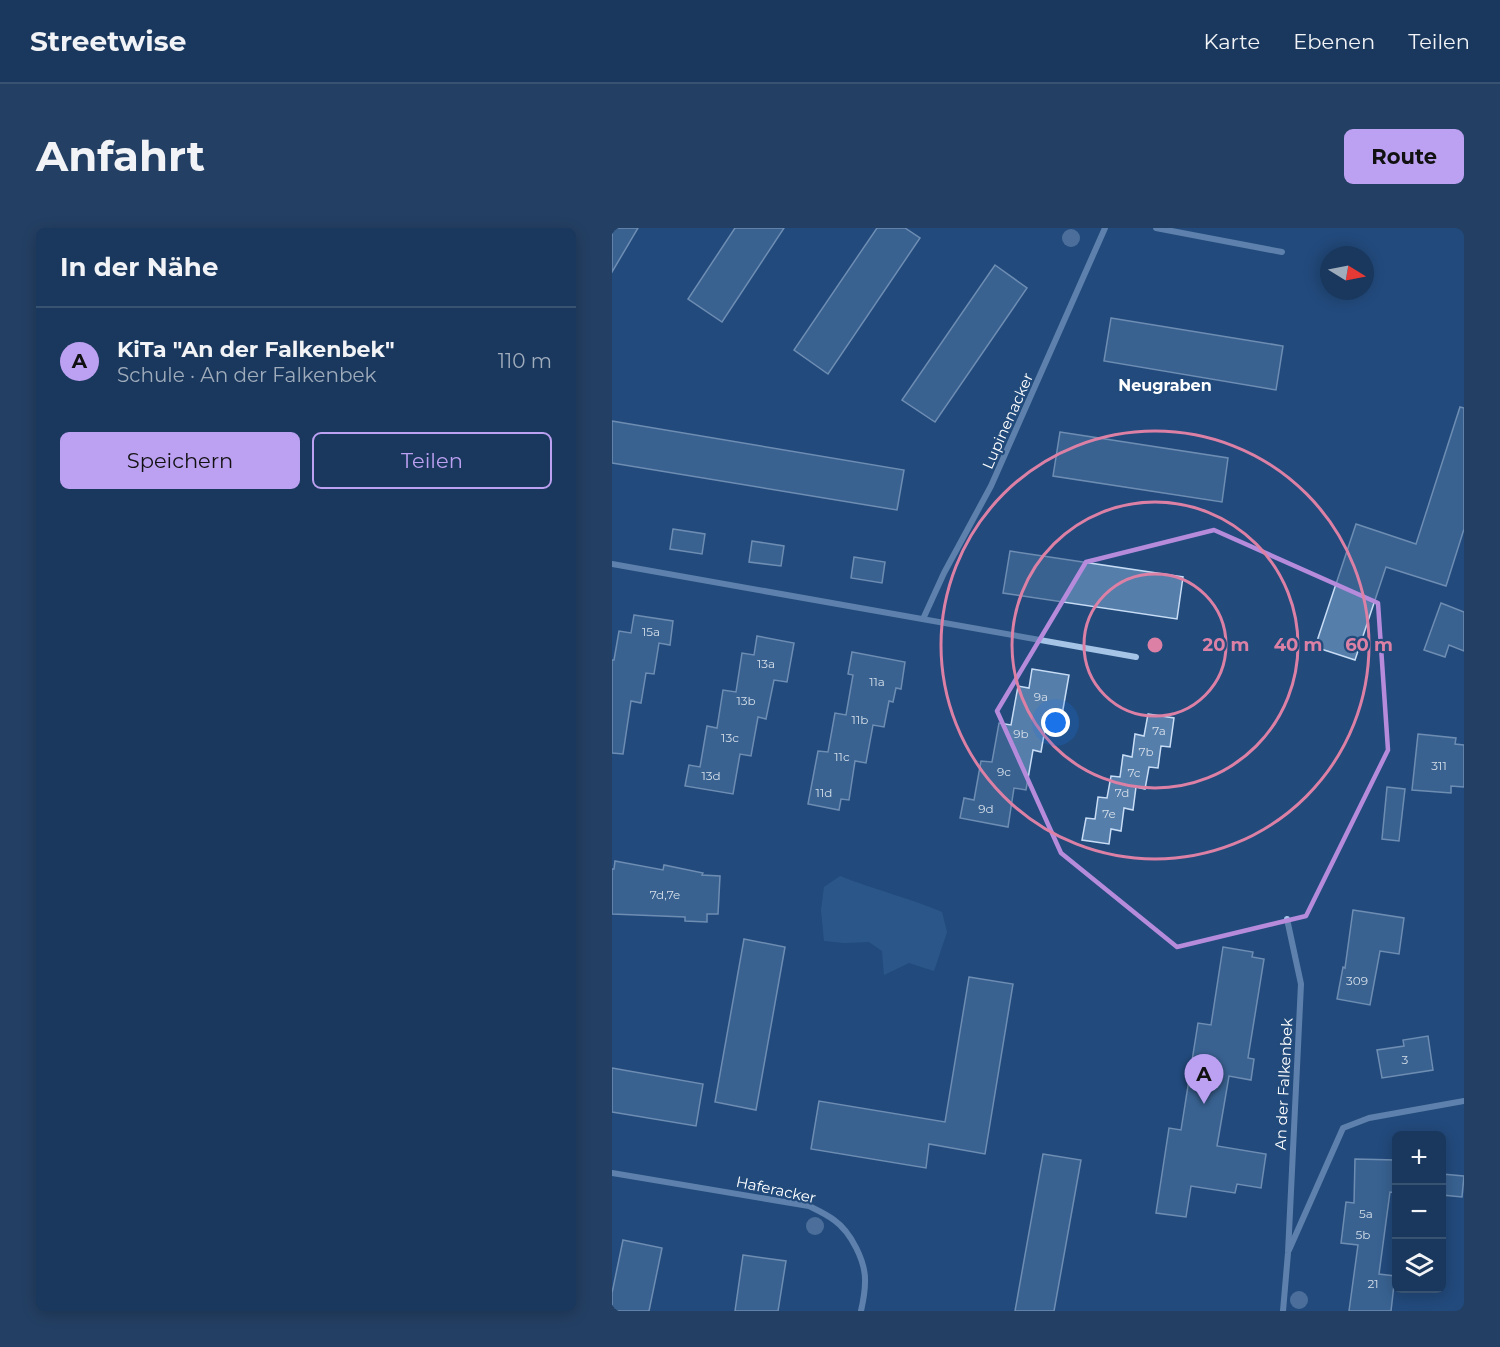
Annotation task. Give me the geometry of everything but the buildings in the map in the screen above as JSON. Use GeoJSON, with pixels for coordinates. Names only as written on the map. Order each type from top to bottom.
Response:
{"type":"FeatureCollection","features":[{"type":"Feature","properties":{"kind":"street","name":"Lupinenacker"},"geometry":{"type":"LineString","coordinates":[[923,619],[944,573],[991,486],[1105,228]]}},
{"type":"Feature","properties":{"kind":"street"},"geometry":{"type":"LineString","coordinates":[[1155,228],[1282,252]]}},
{"type":"Feature","properties":{"kind":"street"},"geometry":{"type":"LineString","coordinates":[[612,564],[1136,657]]}},
{"type":"Feature","properties":{"kind":"street","name":"An der Falkenbek"},"geometry":{"type":"LineString","coordinates":[[1282,1311],[1288,1253],[1300,984],[1287,919]]}},
{"type":"Feature","properties":{"kind":"street","name":"An der Falkenbek"},"geometry":{"type":"LineString","coordinates":[[1288,1253],[1343,1128],[1369,1118],[1464,1101]]}},
{"type":"Feature","properties":{"kind":"street","name":"Haferacker"},"geometry":{"type":"LineString","coordinates":[[612,1173],[808,1206],[824,1214],[836,1221],[846,1232],[859,1256],[865,1281],[861,1311]]}},
{"type":"Feature","properties":{"kind":"highlighted area"},"geometry":{"type":"Polygon","coordinates":[[[1214,530],[1378,603],[1388,750],[1306,916],[1177,947],[1061,853],[997,711],[1086,562],[1214,530]]]}},
{"type":"Feature","properties":{"kind":"shaded area"},"geometry":{"type":"Polygon","coordinates":[[[840,876],[942,912],[947,932],[934,971],[909,963],[884,975],[882,951],[869,942],[824,941],[821,910],[824,887],[840,876]]]}},
{"type":"Feature","properties":{"kind":"place","name":"KiTa \"An der Falkenbek\""},"geometry":{"type":"Point","coordinates":[1204,1104]}},
{"type":"Feature","properties":{"kind":"district","name":"Neugraben"},"geometry":{"type":"Point","coordinates":[1165,385]}}]}
